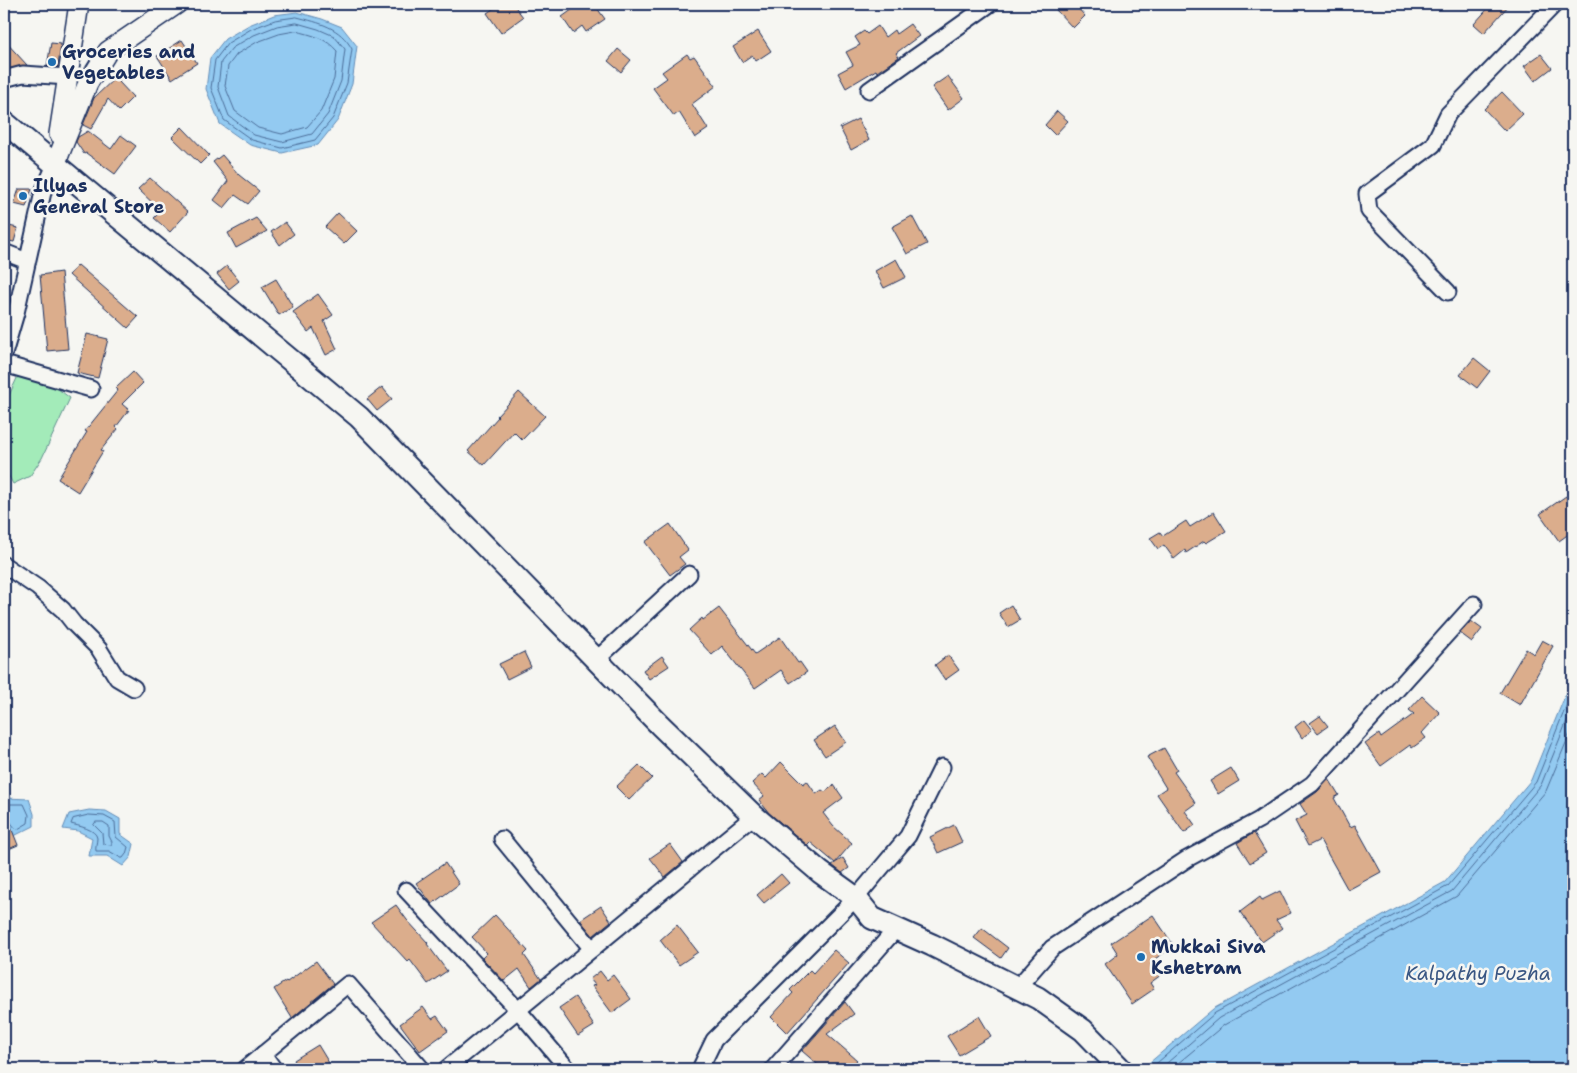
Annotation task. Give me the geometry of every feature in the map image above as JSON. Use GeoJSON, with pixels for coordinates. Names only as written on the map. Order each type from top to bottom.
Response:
{"type":"FeatureCollection","features":[{"type":"Feature","properties":{"kind":"main road"},"geometry":{"type":"LineString","coordinates":[[4,122],[360,417],[660,725],[754,816],[820,872],[856,898],[872,918],[1038,998],[1083,1030],[1121,1069]]}},
{"type":"Feature","properties":{"kind":"street"},"geometry":{"type":"LineString","coordinates":[[55,165],[79,4]]}},
{"type":"Feature","properties":{"kind":"street"},"geometry":{"type":"LineString","coordinates":[[4,354],[16,314],[43,192],[88,83],[108,51],[177,4]]}},
{"type":"Feature","properties":{"kind":"street"},"geometry":{"type":"LineString","coordinates":[[870,90],[990,4]]}},
{"type":"Feature","properties":{"kind":"street"},"geometry":{"type":"LineString","coordinates":[[1448,292],[1369,211],[1367,194],[1433,144],[1448,114],[1555,4]]}},
{"type":"Feature","properties":{"kind":"street"},"geometry":{"type":"LineString","coordinates":[[4,79],[23,74],[68,77]]}},
{"type":"Feature","properties":{"kind":"street"},"geometry":{"type":"LineString","coordinates":[[4,252],[27,261]]}},
{"type":"Feature","properties":{"kind":"street"},"geometry":{"type":"LineString","coordinates":[[4,364],[91,389]]}},
{"type":"Feature","properties":{"kind":"street"},"geometry":{"type":"LineString","coordinates":[[4,565],[38,588],[64,610],[74,624],[99,649],[117,678],[134,688]]}},
{"type":"Feature","properties":{"kind":"street"},"geometry":{"type":"LineString","coordinates":[[596,660],[689,574]]}},
{"type":"Feature","properties":{"kind":"street"},"geometry":{"type":"LineString","coordinates":[[1017,988],[1052,948],[1187,859],[1259,820],[1312,784],[1474,604]]}},
{"type":"Feature","properties":{"kind":"street"},"geometry":{"type":"LineString","coordinates":[[700,1069],[714,1040],[856,898],[908,836],[942,767]]}},
{"type":"Feature","properties":{"kind":"street"},"geometry":{"type":"LineString","coordinates":[[446,1069],[754,816]]}},
{"type":"Feature","properties":{"kind":"street"},"geometry":{"type":"LineString","coordinates":[[502,839],[592,949]]}},
{"type":"Feature","properties":{"kind":"street"},"geometry":{"type":"LineString","coordinates":[[406,890],[518,1010],[568,1069]]}},
{"type":"Feature","properties":{"kind":"street"},"geometry":{"type":"LineString","coordinates":[[773,1069],[896,929]]}},
{"type":"Feature","properties":{"kind":"street"},"geometry":{"type":"LineString","coordinates":[[245,1069],[348,984],[422,1069]]}},
{"type":"Feature","properties":{"kind":"street"},"geometry":{"type":"LineString","coordinates":[[263,1054],[274,1069]]}},
{"type":"Feature","properties":{"kind":"green space"},"geometry":{"type":"Polygon","coordinates":[[[18,376],[53,385],[70,398],[42,458],[30,476],[13,484],[4,467],[4,406],[18,376]]]}},
{"type":"Feature","properties":{"kind":"water"},"geometry":{"type":"Polygon","coordinates":[[[297,12],[342,27],[357,46],[352,84],[338,120],[318,145],[282,153],[250,145],[220,124],[206,89],[210,58],[225,39],[249,25],[274,15],[297,12]]]}},
{"type":"Feature","properties":{"kind":"water","name":"Kalpathy Puzha"},"geometry":{"type":"Polygon","coordinates":[[[1573,670],[1573,1069],[1142,1069],[1213,1009],[1445,882],[1531,780],[1569,686],[1573,670]]]}},
{"type":"Feature","properties":{"kind":"water"},"geometry":{"type":"Polygon","coordinates":[[[6,798],[29,799],[34,814],[34,826],[14,836],[4,821],[6,798]]]}},
{"type":"Feature","properties":{"kind":"water"},"geometry":{"type":"Polygon","coordinates":[[[89,810],[106,811],[120,819],[120,834],[134,844],[131,857],[123,866],[107,856],[89,856],[92,838],[78,831],[63,829],[69,814],[89,810]]]}},
{"type":"Feature","properties":{"kind":"building"},"geometry":{"type":"Polygon","coordinates":[[[500,4],[513,4],[523,17],[501,33],[487,13],[500,4]]]}},
{"type":"Feature","properties":{"kind":"building"},"geometry":{"type":"Polygon","coordinates":[[[580,4],[594,4],[605,19],[586,32],[582,26],[573,33],[562,17],[580,4]]]}},
{"type":"Feature","properties":{"kind":"building"},"geometry":{"type":"Polygon","coordinates":[[[1063,4],[1074,4],[1085,16],[1073,28],[1056,10],[1063,4]]]}},
{"type":"Feature","properties":{"kind":"building"},"geometry":{"type":"Polygon","coordinates":[[[1492,4],[1510,4],[1484,33],[1474,24],[1492,4]]]}},
{"type":"Feature","properties":{"kind":"building"},"geometry":{"type":"Polygon","coordinates":[[[910,24],[919,36],[896,53],[899,57],[877,72],[876,70],[846,88],[838,73],[853,65],[846,52],[860,45],[855,37],[864,31],[867,34],[878,26],[885,37],[894,30],[896,34],[910,24]]]}},
{"type":"Feature","properties":{"kind":"building"},"geometry":{"type":"Polygon","coordinates":[[[758,31],[771,51],[756,61],[752,55],[742,62],[733,47],[758,31]]]}},
{"type":"Feature","properties":{"kind":"building"},"geometry":{"type":"Polygon","coordinates":[[[4,40],[27,65],[7,69],[4,65],[4,40]]]}},
{"type":"Feature","properties":{"kind":"building"},"geometry":{"type":"Polygon","coordinates":[[[182,40],[197,63],[172,79],[157,56],[182,40]]]}},
{"type":"Feature","properties":{"kind":"building"},"geometry":{"type":"Polygon","coordinates":[[[51,43],[61,44],[58,67],[47,66],[51,43]]]}},
{"type":"Feature","properties":{"kind":"building"},"geometry":{"type":"Polygon","coordinates":[[[618,49],[631,60],[621,72],[608,61],[618,49]]]}},
{"type":"Feature","properties":{"kind":"building"},"geometry":{"type":"Polygon","coordinates":[[[687,54],[690,58],[694,56],[716,86],[692,104],[708,129],[695,138],[679,112],[674,116],[653,88],[667,78],[662,72],[687,54]]]}},
{"type":"Feature","properties":{"kind":"building"},"geometry":{"type":"Polygon","coordinates":[[[1541,54],[1552,68],[1535,81],[1524,66],[1541,54]]]}},
{"type":"Feature","properties":{"kind":"building"},"geometry":{"type":"Polygon","coordinates":[[[120,73],[123,76],[119,82],[133,97],[119,111],[108,99],[91,129],[83,125],[94,98],[120,73]]]}},
{"type":"Feature","properties":{"kind":"building"},"geometry":{"type":"Polygon","coordinates":[[[948,76],[964,98],[948,110],[932,87],[948,76]]]}},
{"type":"Feature","properties":{"kind":"building"},"geometry":{"type":"Polygon","coordinates":[[[1502,92],[1523,114],[1505,131],[1484,109],[1502,92]]]}},
{"type":"Feature","properties":{"kind":"building"},"geometry":{"type":"Polygon","coordinates":[[[1057,111],[1068,121],[1055,135],[1045,125],[1057,111]]]}},
{"type":"Feature","properties":{"kind":"building"},"geometry":{"type":"Polygon","coordinates":[[[858,119],[869,140],[851,150],[840,128],[858,119]]]}},
{"type":"Feature","properties":{"kind":"building"},"geometry":{"type":"Polygon","coordinates":[[[182,127],[209,155],[200,164],[172,137],[182,127]]]}},
{"type":"Feature","properties":{"kind":"building"},"geometry":{"type":"Polygon","coordinates":[[[88,131],[111,149],[121,135],[136,146],[115,174],[86,153],[84,154],[76,142],[78,137],[88,131]]]}},
{"type":"Feature","properties":{"kind":"building"},"geometry":{"type":"Polygon","coordinates":[[[222,155],[239,175],[259,191],[248,204],[235,195],[224,208],[214,200],[228,181],[213,162],[222,155]]]}},
{"type":"Feature","properties":{"kind":"building"},"geometry":{"type":"Polygon","coordinates":[[[150,178],[188,212],[170,232],[154,218],[161,211],[138,189],[150,178]]]}},
{"type":"Feature","properties":{"kind":"building","name":"Illyas General Store"},"geometry":{"type":"Polygon","coordinates":[[[19,189],[32,189],[26,207],[14,204],[19,189]]]}},
{"type":"Feature","properties":{"kind":"building"},"geometry":{"type":"Polygon","coordinates":[[[338,213],[357,231],[344,244],[325,227],[338,213]]]}},
{"type":"Feature","properties":{"kind":"building"},"geometry":{"type":"Polygon","coordinates":[[[912,216],[927,244],[907,254],[892,227],[912,216]]]}},
{"type":"Feature","properties":{"kind":"building"},"geometry":{"type":"Polygon","coordinates":[[[256,218],[267,231],[236,248],[228,233],[256,218]]]}},
{"type":"Feature","properties":{"kind":"building"},"geometry":{"type":"Polygon","coordinates":[[[285,222],[294,234],[280,245],[271,232],[285,222]]]}},
{"type":"Feature","properties":{"kind":"building"},"geometry":{"type":"Polygon","coordinates":[[[4,225],[18,228],[14,242],[4,240],[4,225]]]}},
{"type":"Feature","properties":{"kind":"building"},"geometry":{"type":"Polygon","coordinates":[[[896,259],[906,277],[884,288],[875,271],[896,259]]]}},
{"type":"Feature","properties":{"kind":"building"},"geometry":{"type":"Polygon","coordinates":[[[78,265],[138,317],[128,328],[69,275],[78,265]]]}},
{"type":"Feature","properties":{"kind":"building"},"geometry":{"type":"Polygon","coordinates":[[[227,266],[239,281],[229,289],[217,274],[227,266]]]}},
{"type":"Feature","properties":{"kind":"building"},"geometry":{"type":"Polygon","coordinates":[[[61,272],[68,349],[47,351],[40,275],[61,272]]]}},
{"type":"Feature","properties":{"kind":"building"},"geometry":{"type":"Polygon","coordinates":[[[276,279],[293,307],[279,315],[262,287],[276,279]]]}},
{"type":"Feature","properties":{"kind":"building"},"geometry":{"type":"Polygon","coordinates":[[[318,294],[333,315],[324,321],[337,349],[326,355],[313,328],[308,332],[293,312],[318,294]]]}},
{"type":"Feature","properties":{"kind":"building"},"geometry":{"type":"Polygon","coordinates":[[[87,334],[108,339],[98,378],[77,373],[87,334]]]}},
{"type":"Feature","properties":{"kind":"building"},"geometry":{"type":"Polygon","coordinates":[[[1474,358],[1490,371],[1477,388],[1460,375],[1474,358]]]}},
{"type":"Feature","properties":{"kind":"building"},"geometry":{"type":"Polygon","coordinates":[[[133,372],[143,383],[122,404],[129,410],[116,427],[118,429],[101,450],[103,451],[78,492],[58,479],[87,432],[85,431],[118,390],[116,388],[133,372]]]}},
{"type":"Feature","properties":{"kind":"building"},"geometry":{"type":"Polygon","coordinates":[[[382,387],[392,399],[377,411],[367,399],[382,387]]]}},
{"type":"Feature","properties":{"kind":"building"},"geometry":{"type":"Polygon","coordinates":[[[519,392],[545,416],[522,440],[514,432],[484,465],[468,451],[519,392]]]}},
{"type":"Feature","properties":{"kind":"building"},"geometry":{"type":"Polygon","coordinates":[[[1566,496],[1573,506],[1573,531],[1559,541],[1540,514],[1566,496]]]}},
{"type":"Feature","properties":{"kind":"building"},"geometry":{"type":"Polygon","coordinates":[[[1214,512],[1226,531],[1206,543],[1204,541],[1186,553],[1185,550],[1174,559],[1164,545],[1158,549],[1150,538],[1160,532],[1163,536],[1186,521],[1190,527],[1214,512]]]}},
{"type":"Feature","properties":{"kind":"building"},"geometry":{"type":"Polygon","coordinates":[[[670,524],[688,550],[679,557],[685,564],[670,575],[645,542],[670,524]]]}},
{"type":"Feature","properties":{"kind":"building"},"geometry":{"type":"Polygon","coordinates":[[[1011,605],[1020,620],[1008,627],[999,613],[1011,605]]]}},
{"type":"Feature","properties":{"kind":"building"},"geometry":{"type":"Polygon","coordinates":[[[719,608],[755,654],[780,637],[798,663],[800,662],[807,672],[790,683],[781,670],[755,688],[722,646],[712,655],[689,630],[702,618],[703,620],[719,608]]]}},
{"type":"Feature","properties":{"kind":"building"},"geometry":{"type":"Polygon","coordinates":[[[1471,621],[1482,629],[1472,642],[1460,633],[1471,621]]]}},
{"type":"Feature","properties":{"kind":"building"},"geometry":{"type":"Polygon","coordinates":[[[1542,640],[1553,646],[1520,705],[1500,693],[1526,649],[1534,654],[1542,640]]]}},
{"type":"Feature","properties":{"kind":"building"},"geometry":{"type":"Polygon","coordinates":[[[524,652],[531,667],[507,679],[499,664],[524,652]]]}},
{"type":"Feature","properties":{"kind":"building"},"geometry":{"type":"Polygon","coordinates":[[[948,655],[959,670],[945,680],[935,665],[948,655]]]}},
{"type":"Feature","properties":{"kind":"building"},"geometry":{"type":"Polygon","coordinates":[[[662,656],[669,666],[649,679],[643,670],[662,656]]]}},
{"type":"Feature","properties":{"kind":"building"},"geometry":{"type":"Polygon","coordinates":[[[1422,696],[1440,713],[1422,733],[1426,738],[1412,748],[1410,745],[1381,766],[1365,744],[1379,734],[1381,738],[1414,714],[1409,710],[1422,696]]]}},
{"type":"Feature","properties":{"kind":"building"},"geometry":{"type":"Polygon","coordinates":[[[1320,716],[1328,726],[1318,733],[1310,723],[1320,716]]]}},
{"type":"Feature","properties":{"kind":"building"},"geometry":{"type":"Polygon","coordinates":[[[1304,720],[1312,730],[1302,738],[1295,727],[1304,720]]]}},
{"type":"Feature","properties":{"kind":"building"},"geometry":{"type":"Polygon","coordinates":[[[835,726],[846,742],[825,756],[814,740],[835,726]]]}},
{"type":"Feature","properties":{"kind":"building"},"geometry":{"type":"Polygon","coordinates":[[[1164,748],[1177,770],[1174,772],[1196,803],[1185,811],[1195,825],[1184,833],[1157,794],[1166,788],[1147,757],[1164,748]]]}},
{"type":"Feature","properties":{"kind":"building"},"geometry":{"type":"Polygon","coordinates":[[[781,762],[803,784],[807,781],[816,794],[822,790],[825,792],[834,785],[843,798],[823,813],[833,826],[852,843],[835,863],[810,842],[807,845],[769,813],[759,800],[764,796],[752,783],[762,774],[766,778],[781,762]]]}},
{"type":"Feature","properties":{"kind":"building"},"geometry":{"type":"Polygon","coordinates":[[[639,765],[652,778],[629,800],[616,787],[639,765]]]}},
{"type":"Feature","properties":{"kind":"building"},"geometry":{"type":"Polygon","coordinates":[[[1231,768],[1239,781],[1218,794],[1210,781],[1231,768]]]}},
{"type":"Feature","properties":{"kind":"building"},"geometry":{"type":"Polygon","coordinates":[[[1329,779],[1339,795],[1334,798],[1350,827],[1355,825],[1381,872],[1348,890],[1320,840],[1308,846],[1295,821],[1307,815],[1300,804],[1317,792],[1329,779]]]}},
{"type":"Feature","properties":{"kind":"building"},"geometry":{"type":"Polygon","coordinates":[[[4,810],[18,845],[4,851],[4,810]]]}},
{"type":"Feature","properties":{"kind":"building"},"geometry":{"type":"Polygon","coordinates":[[[954,825],[962,842],[938,853],[930,837],[954,825]]]}},
{"type":"Feature","properties":{"kind":"building"},"geometry":{"type":"Polygon","coordinates":[[[1254,833],[1266,853],[1250,863],[1237,843],[1254,833]]]}},
{"type":"Feature","properties":{"kind":"building"},"geometry":{"type":"Polygon","coordinates":[[[670,844],[683,862],[665,877],[650,858],[670,844]]]}},
{"type":"Feature","properties":{"kind":"building"},"geometry":{"type":"Polygon","coordinates":[[[843,858],[849,868],[842,873],[832,865],[843,858]]]}},
{"type":"Feature","properties":{"kind":"building"},"geometry":{"type":"Polygon","coordinates":[[[445,863],[459,884],[432,904],[416,883],[445,863]]]}},
{"type":"Feature","properties":{"kind":"building"},"geometry":{"type":"Polygon","coordinates":[[[781,874],[789,883],[764,903],[757,895],[781,874]]]}},
{"type":"Feature","properties":{"kind":"building"},"geometry":{"type":"Polygon","coordinates":[[[1280,891],[1291,913],[1276,920],[1282,928],[1262,942],[1240,912],[1260,897],[1262,900],[1280,891]]]}},
{"type":"Feature","properties":{"kind":"building"},"geometry":{"type":"Polygon","coordinates":[[[396,905],[428,943],[447,971],[428,984],[410,960],[408,962],[371,922],[396,905]]]}},
{"type":"Feature","properties":{"kind":"building"},"geometry":{"type":"Polygon","coordinates":[[[601,906],[611,921],[593,936],[580,920],[601,906]]]}},
{"type":"Feature","properties":{"kind":"building"},"geometry":{"type":"Polygon","coordinates":[[[495,915],[528,951],[524,955],[541,979],[531,987],[519,969],[504,981],[482,958],[487,953],[472,937],[495,915]]]}},
{"type":"Feature","properties":{"kind":"building"},"geometry":{"type":"Polygon","coordinates":[[[1153,915],[1174,946],[1152,961],[1161,975],[1150,983],[1154,989],[1132,1004],[1105,964],[1118,954],[1111,943],[1153,915]]]}},
{"type":"Feature","properties":{"kind":"building"},"geometry":{"type":"Polygon","coordinates":[[[677,925],[698,952],[679,965],[660,940],[677,925]]]}},
{"type":"Feature","properties":{"kind":"building"},"geometry":{"type":"Polygon","coordinates":[[[982,928],[1008,948],[1001,958],[974,938],[982,928]]]}},
{"type":"Feature","properties":{"kind":"building"},"geometry":{"type":"Polygon","coordinates":[[[834,950],[849,963],[787,1033],[771,1017],[793,993],[790,990],[810,970],[813,973],[834,950]]]}},
{"type":"Feature","properties":{"kind":"building"},"geometry":{"type":"Polygon","coordinates":[[[316,961],[333,984],[292,1018],[274,989],[316,961]]]}},
{"type":"Feature","properties":{"kind":"building"},"geometry":{"type":"Polygon","coordinates":[[[600,971],[607,980],[613,975],[631,999],[612,1013],[592,986],[595,985],[590,979],[600,971]]]}},
{"type":"Feature","properties":{"kind":"building"},"geometry":{"type":"Polygon","coordinates":[[[575,997],[594,1026],[578,1036],[559,1008],[575,997]]]}},
{"type":"Feature","properties":{"kind":"building"},"geometry":{"type":"Polygon","coordinates":[[[845,1002],[854,1014],[827,1034],[857,1060],[849,1069],[823,1069],[802,1051],[845,1002]]]}},
{"type":"Feature","properties":{"kind":"building"},"geometry":{"type":"Polygon","coordinates":[[[423,1007],[432,1019],[437,1016],[448,1031],[420,1051],[400,1024],[423,1007]]]}},
{"type":"Feature","properties":{"kind":"building"},"geometry":{"type":"Polygon","coordinates":[[[979,1016],[991,1036],[959,1055],[947,1036],[979,1016]]]}},
{"type":"Feature","properties":{"kind":"building"},"geometry":{"type":"Polygon","coordinates":[[[318,1045],[329,1063],[318,1069],[299,1069],[294,1060],[318,1045]]]}},
{"type":"Feature","properties":{"kind":"place","name":"Groceries and Vegetables"},"geometry":{"type":"Point","coordinates":[52,62]}},
{"type":"Feature","properties":{"kind":"place","name":"Illyas General Store"},"geometry":{"type":"Point","coordinates":[23,196]}},
{"type":"Feature","properties":{"kind":"place","name":"Mukkai Siva Kshetram"},"geometry":{"type":"Point","coordinates":[1141,957]}}]}
